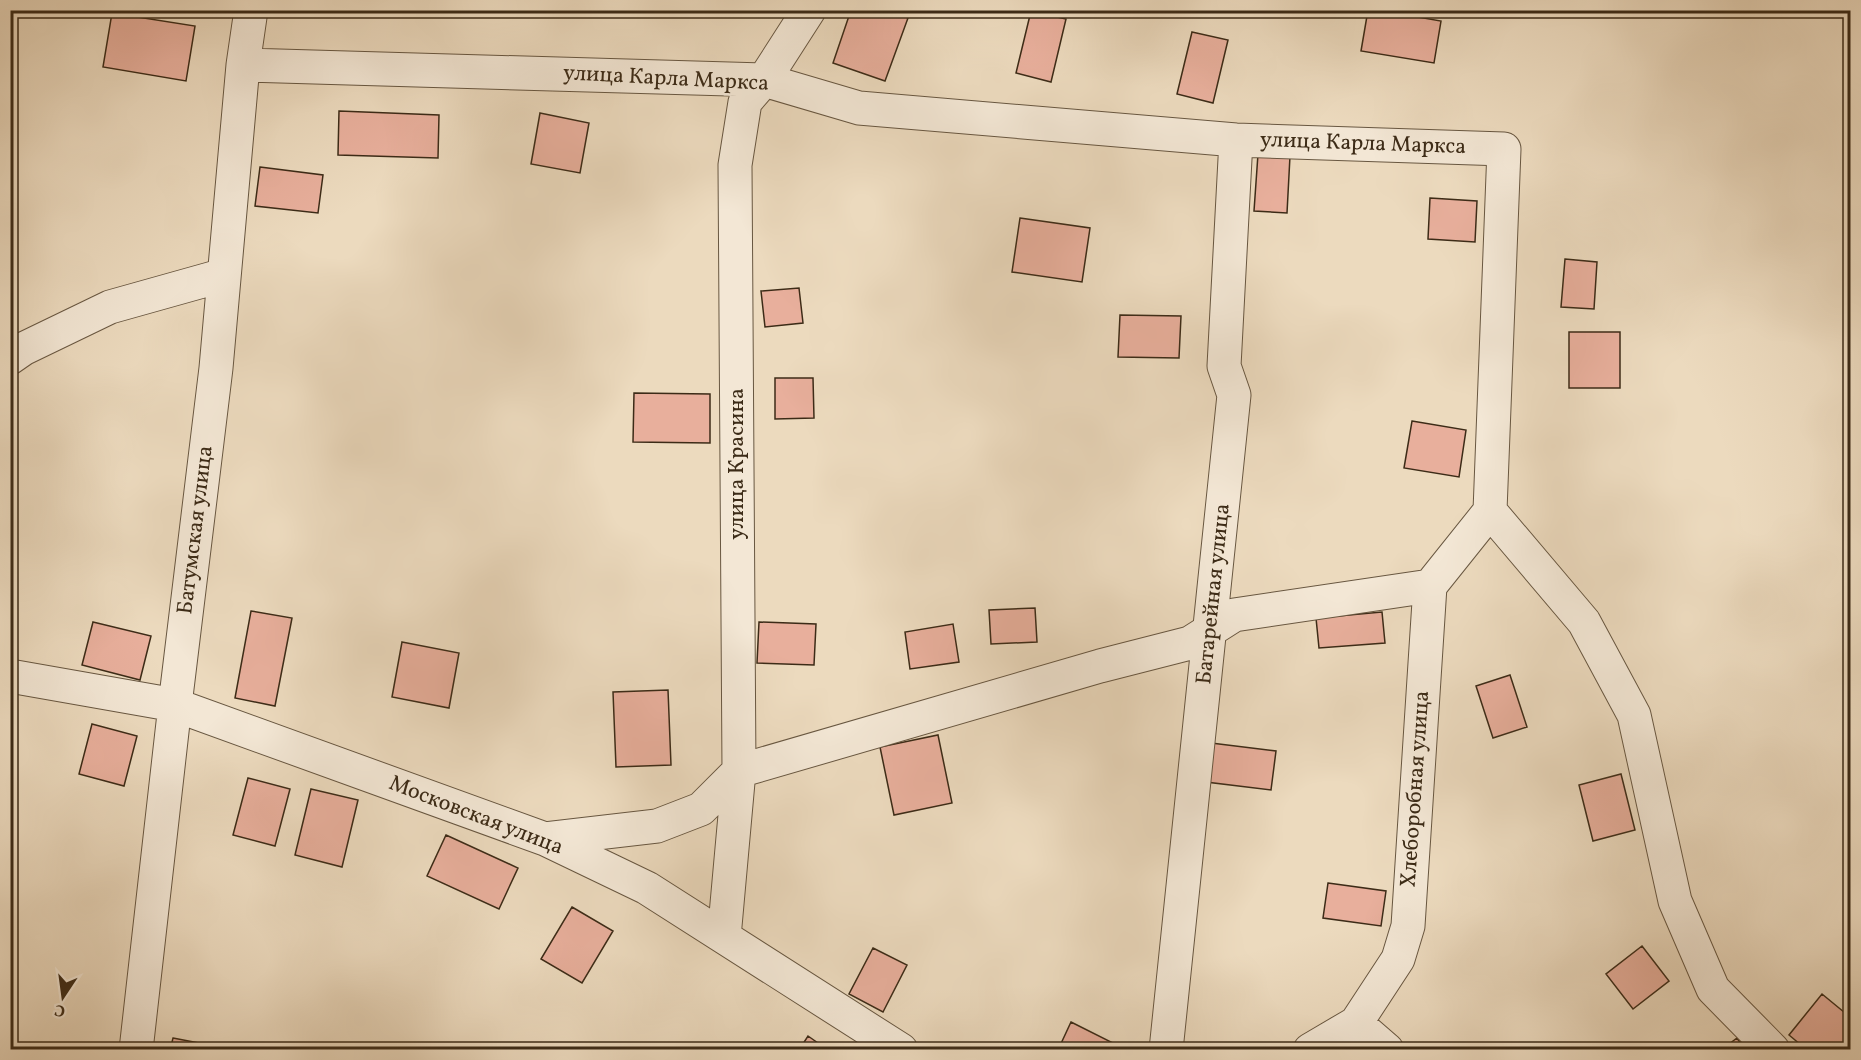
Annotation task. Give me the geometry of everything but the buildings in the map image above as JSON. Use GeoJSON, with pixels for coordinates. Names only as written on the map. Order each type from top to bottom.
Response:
{"type":"FeatureCollection","features":[{"type":"Feature","properties":{"kind":"street","name":"Батумская улица"},"geometry":{"type":"LineString","coordinates":[[136,1050],[216,368],[243,65],[251,10]]}},
{"type":"Feature","properties":{"kind":"street","name":"улица Красина"},"geometry":{"type":"LineString","coordinates":[[724,937],[739,771],[735,165],[745,102],[764,80],[808,10]]}},
{"type":"Feature","properties":{"kind":"street","name":"улица Карла Маркса"},"geometry":{"type":"LineString","coordinates":[[243,65],[764,80],[859,108],[1236,140],[1504,149],[1490,510]]}},
{"type":"Feature","properties":{"kind":"street","name":"Батарейная улица"},"geometry":{"type":"LineString","coordinates":[[1166,1050],[1234,395],[1224,366],[1236,140]]}},
{"type":"Feature","properties":{"kind":"street"},"geometry":{"type":"LineString","coordinates":[[10,358],[23,349],[110,307],[224,276]]}},
{"type":"Feature","properties":{"kind":"street"},"geometry":{"type":"LineString","coordinates":[[544,839],[657,826],[701,809],[739,771],[1089,669],[1190,643],[1234,615],[1430,586],[1490,510],[1584,622],[1634,715],[1674,901],[1713,989],[1773,1050]]}},
{"type":"Feature","properties":{"kind":"street","name":"Хлеборобная улица"},"geometry":{"type":"LineString","coordinates":[[1310,1050],[1356,1023],[1398,959],[1408,926],[1430,586]]}},
{"type":"Feature","properties":{"kind":"street","name":"Московская улица"},"geometry":{"type":"LineString","coordinates":[[10,676],[175,705],[544,839],[647,888],[902,1050]]}},
{"type":"Feature","properties":{"kind":"street"},"geometry":{"type":"LineString","coordinates":[[1356,1023],[1387,1050]]}}]}
